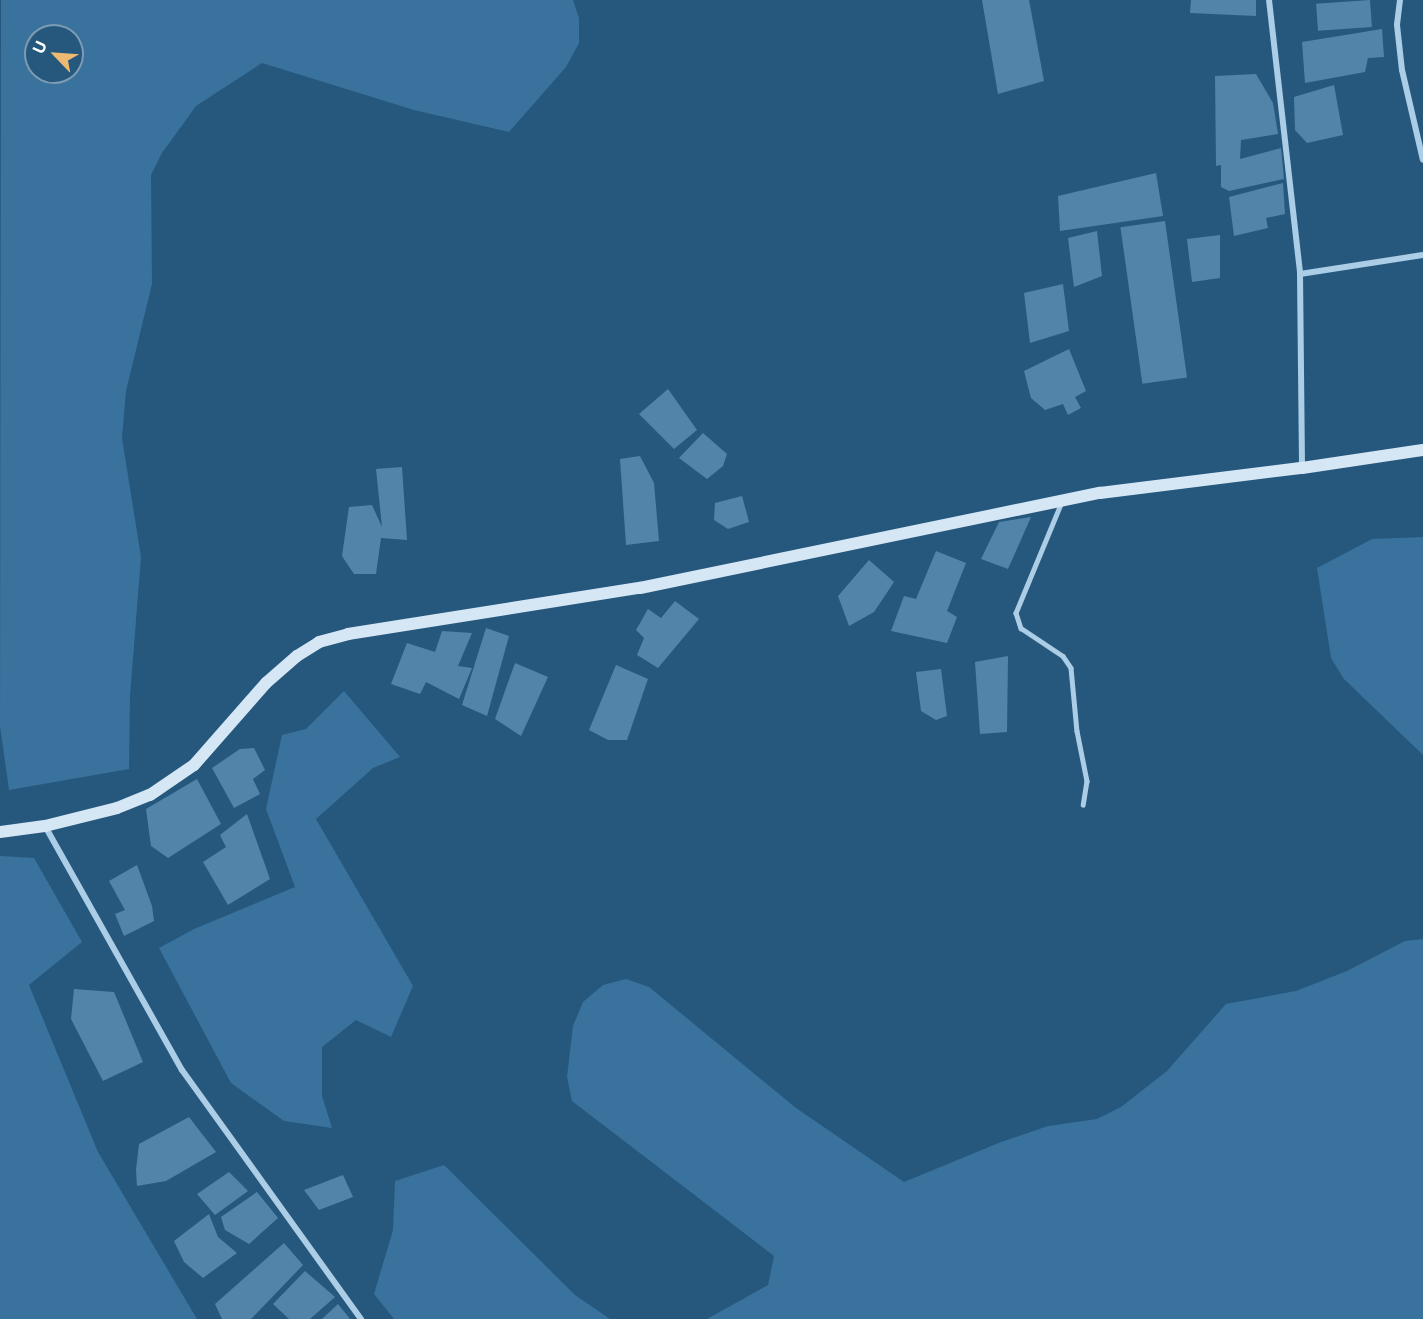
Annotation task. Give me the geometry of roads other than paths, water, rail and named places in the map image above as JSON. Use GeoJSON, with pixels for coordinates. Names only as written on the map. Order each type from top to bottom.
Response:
{"type":"FeatureCollection","features":[{"type":"Feature","properties":{"kind":"street"},"geometry":{"type":"LineString","coordinates":[[1269,0],[1300,274],[1302,468]]}},
{"type":"Feature","properties":{"kind":"street"},"geometry":{"type":"LineString","coordinates":[[1400,0],[1397,25],[1402,69],[1423,160]]}},
{"type":"Feature","properties":{"kind":"street"},"geometry":{"type":"LineString","coordinates":[[1300,274],[1423,255]]}},
{"type":"Feature","properties":{"kind":"street"},"geometry":{"type":"LineString","coordinates":[[0,832],[45,826],[117,808],[150,795],[194,765],[267,683],[297,656],[319,642],[348,634],[394,629],[640,588],[1166,483],[1302,468],[1423,450]]}},
{"type":"Feature","properties":{"kind":"street"},"geometry":{"type":"LineString","coordinates":[[45,826],[182,1070],[362,1319]]}},
{"type":"Feature","properties":{"kind":"lane"},"geometry":{"type":"LineString","coordinates":[[1062,502],[1016,613],[1021,628],[1063,656],[1071,668],[1077,731],[1087,781],[1083,805]]}}]}
